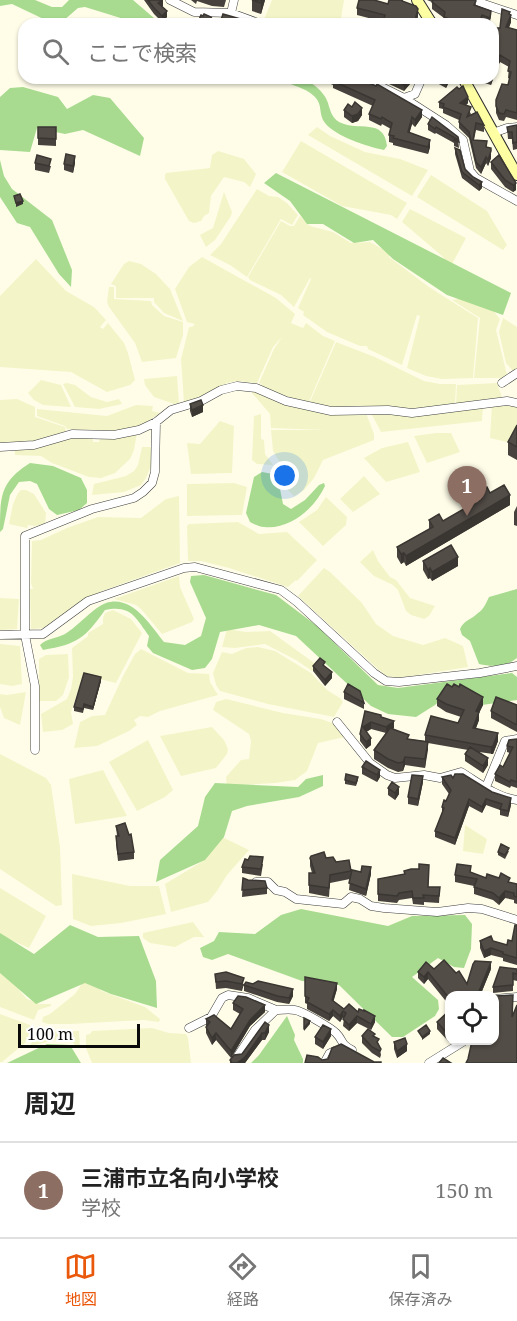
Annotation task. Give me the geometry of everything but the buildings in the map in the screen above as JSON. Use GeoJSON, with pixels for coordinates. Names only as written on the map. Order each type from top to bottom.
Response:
{"type":"FeatureCollection","features":[{"type":"Feature","properties":{"kind":"main road"},"geometry":{"type":"LineString","coordinates":[[417,0],[428,18]]}},
{"type":"Feature","properties":{"kind":"main road"},"geometry":{"type":"LineString","coordinates":[[466,84],[517,175]]}},
{"type":"Feature","properties":{"kind":"street"},"geometry":{"type":"LineString","coordinates":[[170,0],[194,12],[231,13],[245,18]]}},
{"type":"Feature","properties":{"kind":"street"},"geometry":{"type":"LineString","coordinates":[[231,13],[234,0]]}},
{"type":"Feature","properties":{"kind":"street"},"geometry":{"type":"LineString","coordinates":[[472,0],[517,15]]}},
{"type":"Feature","properties":{"kind":"street"},"geometry":{"type":"LineString","coordinates":[[377,84],[446,125],[463,140],[470,171],[476,178],[517,201]]}},
{"type":"Feature","properties":{"kind":"street"},"geometry":{"type":"LineString","coordinates":[[404,98],[415,94],[419,84]]}},
{"type":"Feature","properties":{"kind":"street"},"geometry":{"type":"LineString","coordinates":[[494,133],[517,127]]}},
{"type":"Feature","properties":{"kind":"street"},"geometry":{"type":"LineString","coordinates":[[502,382],[517,374]]}},
{"type":"Feature","properties":{"kind":"street"},"geometry":{"type":"LineString","coordinates":[[0,447],[34,445],[72,434],[125,433],[139,430],[156,422],[171,410],[237,386],[256,388],[286,401],[331,411],[388,410],[412,413],[507,401],[517,403]]}},
{"type":"Feature","properties":{"kind":"street"},"geometry":{"type":"LineString","coordinates":[[35,750],[35,686],[26,635],[25,536],[92,509],[134,498],[143,492],[152,483],[155,472],[156,422]]}},
{"type":"Feature","properties":{"kind":"street"},"geometry":{"type":"LineString","coordinates":[[0,635],[43,634],[88,601],[184,568],[195,567],[281,590],[374,673],[386,681],[399,682],[480,673],[517,666]]}},
{"type":"Feature","properties":{"kind":"street"},"geometry":{"type":"LineString","coordinates":[[337,722],[369,763],[387,775],[394,778],[424,775],[440,778],[461,772],[506,798],[517,800]]}},
{"type":"Feature","properties":{"kind":"street"},"geometry":{"type":"LineString","coordinates":[[486,787],[505,741],[517,739]]}},
{"type":"Feature","properties":{"kind":"street"},"geometry":{"type":"LineString","coordinates":[[248,881],[268,882],[276,890],[307,901],[343,904],[351,897],[360,899],[371,906],[384,908],[436,912],[468,908],[482,909],[517,920]]}},
{"type":"Feature","properties":{"kind":"street"},"geometry":{"type":"LineString","coordinates":[[189,1028],[211,1017],[222,998],[228,995],[248,998],[276,1010],[297,1010],[333,1030],[343,1045],[363,1058]]}},
{"type":"Feature","properties":{"kind":"street"},"geometry":{"type":"LineString","coordinates":[[499,999],[517,997]]}},
{"type":"Feature","properties":{"kind":"street"},"geometry":{"type":"LineString","coordinates":[[237,1057],[255,1030],[276,1010]]}},
{"type":"Feature","properties":{"kind":"street"},"geometry":{"type":"LineString","coordinates":[[429,1063],[459,1045]]}},
{"type":"Feature","properties":{"kind":"lane"},"geometry":{"type":"LineString","coordinates":[[322,1063],[328,1052],[343,1045]]}},
{"type":"Feature","properties":{"kind":"green space"},"geometry":{"type":"Polygon","coordinates":[[[0,0],[35,0],[52,7],[62,7],[69,0],[133,0],[154,18],[121,18],[85,7],[78,8],[66,18],[41,18],[12,4],[0,6],[0,0]]]}},
{"type":"Feature","properties":{"kind":"green space"},"geometry":{"type":"Polygon","coordinates":[[[272,0],[344,0],[341,18],[265,18],[272,0]]]}},
{"type":"Feature","properties":{"kind":"green space"},"geometry":{"type":"Polygon","coordinates":[[[289,84],[312,84],[324,95],[332,114],[339,122],[346,125],[376,128],[385,137],[387,146],[384,150],[377,149],[352,140],[330,128],[325,123],[315,97],[289,84]]]}},
{"type":"Feature","properties":{"kind":"green space"},"geometry":{"type":"Polygon","coordinates":[[[23,87],[58,97],[67,109],[93,95],[110,98],[144,138],[140,156],[83,130],[65,134],[37,128],[30,152],[0,150],[0,97],[10,88],[23,87]]]}},
{"type":"Feature","properties":{"kind":"green space"},"geometry":{"type":"Polygon","coordinates":[[[317,127],[330,136],[365,152],[400,159],[428,170],[412,196],[308,135],[317,127]]]}},
{"type":"Feature","properties":{"kind":"green space"},"geometry":{"type":"Polygon","coordinates":[[[301,141],[407,203],[397,219],[391,215],[342,206],[282,172],[301,141]]]}},
{"type":"Feature","properties":{"kind":"green space"},"geometry":{"type":"Polygon","coordinates":[[[218,151],[244,159],[256,174],[250,187],[244,182],[224,177],[211,196],[209,213],[201,221],[194,223],[189,221],[165,179],[165,175],[166,173],[210,168],[212,155],[218,151]]]}},
{"type":"Feature","properties":{"kind":"green space"},"geometry":{"type":"Polygon","coordinates":[[[0,160],[4,176],[12,189],[52,220],[72,270],[71,287],[59,274],[30,227],[17,223],[0,197],[0,160]]]}},
{"type":"Feature","properties":{"kind":"green space"},"geometry":{"type":"Polygon","coordinates":[[[276,173],[511,293],[503,315],[447,295],[393,259],[373,240],[354,243],[323,224],[307,224],[290,201],[264,183],[276,173]]]}},
{"type":"Feature","properties":{"kind":"green space"},"geometry":{"type":"Polygon","coordinates":[[[431,175],[487,211],[507,245],[503,250],[417,197],[431,175]]]}},
{"type":"Feature","properties":{"kind":"green space"},"geometry":{"type":"Polygon","coordinates":[[[257,189],[269,196],[278,197],[298,215],[292,225],[281,219],[247,277],[210,255],[221,244],[257,189]]]}},
{"type":"Feature","properties":{"kind":"green space"},"geometry":{"type":"Polygon","coordinates":[[[224,192],[232,212],[231,216],[215,240],[206,247],[200,235],[213,228],[224,192]]]}},
{"type":"Feature","properties":{"kind":"green space"},"geometry":{"type":"Polygon","coordinates":[[[410,209],[466,238],[452,264],[402,222],[410,209]]]}},
{"type":"Feature","properties":{"kind":"green space"},"geometry":{"type":"Polygon","coordinates":[[[300,216],[310,226],[333,232],[351,243],[370,242],[390,253],[389,257],[429,287],[478,318],[473,378],[442,379],[426,376],[407,368],[420,316],[417,315],[402,365],[368,349],[367,346],[360,346],[327,332],[303,315],[304,312],[298,308],[310,278],[294,307],[281,295],[250,280],[248,277],[281,221],[294,226],[300,216]]]}},
{"type":"Feature","properties":{"kind":"green space"},"geometry":{"type":"Polygon","coordinates":[[[202,257],[276,298],[295,314],[291,323],[303,328],[306,323],[323,336],[335,341],[308,404],[260,386],[262,384],[259,383],[274,349],[282,337],[273,347],[257,383],[238,381],[226,383],[195,400],[184,403],[181,359],[189,327],[195,324],[187,322],[175,289],[189,267],[202,257]]]}},
{"type":"Feature","properties":{"kind":"green space"},"geometry":{"type":"Polygon","coordinates":[[[36,259],[66,291],[94,307],[106,320],[100,327],[103,329],[108,323],[124,343],[135,380],[130,385],[107,392],[71,372],[0,367],[0,296],[36,259]]]}},
{"type":"Feature","properties":{"kind":"green space"},"geometry":{"type":"Polygon","coordinates":[[[129,261],[141,264],[156,274],[170,289],[183,321],[164,313],[154,302],[154,298],[116,298],[116,286],[111,284],[124,264],[129,261]]]}},
{"type":"Feature","properties":{"kind":"green space"},"geometry":{"type":"Polygon","coordinates":[[[109,287],[114,287],[114,299],[151,301],[152,305],[164,316],[183,322],[183,335],[176,358],[142,362],[135,343],[109,307],[107,302],[109,287]]]}},
{"type":"Feature","properties":{"kind":"green space"},"geometry":{"type":"Polygon","coordinates":[[[469,297],[492,309],[500,319],[496,330],[507,375],[501,378],[474,378],[480,318],[452,300],[469,297]]]}},
{"type":"Feature","properties":{"kind":"green space"},"geometry":{"type":"Polygon","coordinates":[[[503,318],[517,327],[517,370],[514,372],[506,363],[499,332],[503,318]]]}},
{"type":"Feature","properties":{"kind":"green space"},"geometry":{"type":"Polygon","coordinates":[[[336,342],[375,357],[424,381],[456,384],[455,405],[418,409],[328,407],[309,404],[336,342]]]}},
{"type":"Feature","properties":{"kind":"green space"},"geometry":{"type":"Polygon","coordinates":[[[177,376],[179,403],[174,404],[154,397],[145,385],[144,379],[177,376]]]}},
{"type":"Feature","properties":{"kind":"green space"},"geometry":{"type":"Polygon","coordinates":[[[41,380],[61,385],[71,407],[43,405],[34,400],[28,393],[41,380]]]}},
{"type":"Feature","properties":{"kind":"green space"},"geometry":{"type":"Polygon","coordinates":[[[497,383],[502,397],[456,404],[457,385],[497,383]]]}},
{"type":"Feature","properties":{"kind":"green space"},"geometry":{"type":"Polygon","coordinates":[[[63,384],[75,385],[91,397],[107,402],[119,399],[122,404],[99,409],[75,407],[63,384]]]}},
{"type":"Feature","properties":{"kind":"green space"},"geometry":{"type":"Polygon","coordinates":[[[252,390],[286,402],[366,413],[374,440],[323,460],[314,478],[304,490],[294,496],[287,489],[281,464],[273,451],[271,430],[325,430],[271,428],[270,414],[252,390]]]}},
{"type":"Feature","properties":{"kind":"green space"},"geometry":{"type":"Polygon","coordinates":[[[17,399],[35,407],[35,417],[65,427],[66,432],[28,443],[0,443],[0,400],[17,399]]]}},
{"type":"Feature","properties":{"kind":"green space"},"geometry":{"type":"Polygon","coordinates":[[[504,403],[517,406],[517,425],[507,442],[490,438],[492,404],[504,403]]]}},
{"type":"Feature","properties":{"kind":"green space"},"geometry":{"type":"Polygon","coordinates":[[[136,405],[153,406],[152,411],[160,413],[139,427],[123,431],[67,429],[65,426],[37,416],[37,409],[107,416],[136,405]]]}},
{"type":"Feature","properties":{"kind":"green space"},"geometry":{"type":"Polygon","coordinates":[[[483,405],[482,421],[381,432],[371,413],[388,414],[483,405]]]}},
{"type":"Feature","properties":{"kind":"green space"},"geometry":{"type":"Polygon","coordinates":[[[261,414],[261,439],[264,440],[265,454],[273,465],[257,464],[252,460],[254,416],[261,414]]]}},
{"type":"Feature","properties":{"kind":"green space"},"geometry":{"type":"Polygon","coordinates":[[[220,421],[234,426],[232,473],[191,474],[187,443],[200,444],[220,421]]]}},
{"type":"Feature","properties":{"kind":"green space"},"geometry":{"type":"Polygon","coordinates":[[[137,433],[130,459],[115,473],[101,478],[89,477],[52,463],[41,456],[15,455],[15,450],[32,449],[72,437],[93,437],[93,442],[99,442],[100,437],[137,433]]]}},
{"type":"Feature","properties":{"kind":"green space"},"geometry":{"type":"Polygon","coordinates":[[[451,433],[460,452],[427,463],[414,436],[451,433]]]}},
{"type":"Feature","properties":{"kind":"green space"},"geometry":{"type":"Polygon","coordinates":[[[408,442],[420,472],[386,482],[364,458],[382,448],[408,442]]]}},
{"type":"Feature","properties":{"kind":"green space"},"geometry":{"type":"Polygon","coordinates":[[[142,447],[151,447],[151,466],[141,485],[124,492],[92,495],[94,484],[126,476],[134,471],[138,465],[142,447]]]}},
{"type":"Feature","properties":{"kind":"green space"},"geometry":{"type":"Polygon","coordinates":[[[30,463],[53,466],[81,478],[87,490],[87,503],[79,510],[57,515],[49,509],[37,484],[30,481],[19,482],[10,495],[3,529],[0,532],[0,509],[7,484],[30,463]]]}},
{"type":"Feature","properties":{"kind":"green space"},"geometry":{"type":"Polygon","coordinates":[[[262,472],[273,474],[280,489],[283,504],[291,509],[305,500],[319,485],[324,483],[325,486],[315,502],[292,521],[274,527],[260,526],[250,522],[246,513],[254,477],[262,472]]]}},
{"type":"Feature","properties":{"kind":"green space"},"geometry":{"type":"Polygon","coordinates":[[[364,476],[380,494],[353,512],[340,499],[364,476]]]}},
{"type":"Feature","properties":{"kind":"green space"},"geometry":{"type":"Polygon","coordinates":[[[234,483],[247,487],[242,515],[187,516],[187,484],[234,483]]]}},
{"type":"Feature","properties":{"kind":"green space"},"geometry":{"type":"Polygon","coordinates":[[[21,490],[34,494],[46,513],[45,524],[28,525],[27,528],[9,524],[13,504],[21,490]]]}},
{"type":"Feature","properties":{"kind":"green space"},"geometry":{"type":"Polygon","coordinates":[[[179,496],[180,563],[102,591],[87,598],[45,628],[31,629],[32,541],[41,540],[98,517],[141,518],[166,499],[179,496]]]}},
{"type":"Feature","properties":{"kind":"green space"},"geometry":{"type":"Polygon","coordinates":[[[326,497],[347,517],[346,525],[323,546],[299,522],[317,510],[326,497]]]}},
{"type":"Feature","properties":{"kind":"green space"},"geometry":{"type":"Polygon","coordinates":[[[238,522],[259,534],[287,532],[317,560],[288,587],[229,568],[201,561],[188,561],[187,526],[189,524],[238,522]]]}},
{"type":"Feature","properties":{"kind":"green space"},"geometry":{"type":"Polygon","coordinates":[[[373,550],[390,577],[396,580],[410,598],[435,606],[429,616],[424,619],[411,615],[406,611],[398,590],[374,576],[360,562],[373,550]]]}},
{"type":"Feature","properties":{"kind":"green space"},"geometry":{"type":"Polygon","coordinates":[[[324,568],[362,603],[376,624],[393,636],[423,645],[445,638],[463,646],[468,667],[399,678],[387,676],[298,596],[324,568]]]}},
{"type":"Feature","properties":{"kind":"green space"},"geometry":{"type":"Polygon","coordinates":[[[204,575],[276,595],[317,626],[378,685],[398,688],[512,673],[517,677],[517,700],[482,705],[449,692],[435,705],[416,717],[388,714],[371,706],[296,636],[259,625],[220,632],[212,659],[205,668],[192,670],[153,653],[147,646],[149,636],[140,623],[132,614],[121,609],[105,610],[86,633],[73,642],[43,650],[40,645],[65,634],[101,605],[115,601],[124,603],[140,613],[164,642],[185,645],[201,636],[206,618],[190,582],[191,576],[204,575]]]}},
{"type":"Feature","properties":{"kind":"green space"},"geometry":{"type":"Polygon","coordinates":[[[179,576],[180,587],[194,619],[192,622],[162,634],[136,605],[114,599],[179,576]]]}},
{"type":"Feature","properties":{"kind":"green space"},"geometry":{"type":"Polygon","coordinates":[[[517,589],[517,658],[499,666],[479,664],[470,641],[462,635],[460,629],[482,610],[489,597],[517,589]]]}},
{"type":"Feature","properties":{"kind":"green space"},"geometry":{"type":"Polygon","coordinates":[[[0,598],[19,599],[17,629],[0,630],[0,598]]]}},
{"type":"Feature","properties":{"kind":"green space"},"geometry":{"type":"Polygon","coordinates":[[[113,610],[131,619],[142,633],[116,683],[83,675],[71,712],[73,724],[62,730],[43,732],[41,714],[67,699],[71,689],[72,648],[88,636],[88,633],[103,624],[105,613],[113,610]]]}},
{"type":"Feature","properties":{"kind":"green space"},"geometry":{"type":"Polygon","coordinates":[[[227,629],[246,632],[270,631],[317,665],[312,671],[265,644],[235,648],[222,647],[227,629]]]}},
{"type":"Feature","properties":{"kind":"green space"},"geometry":{"type":"Polygon","coordinates":[[[0,644],[20,646],[22,684],[12,686],[0,684],[0,644]]]}},
{"type":"Feature","properties":{"kind":"green space"},"geometry":{"type":"Polygon","coordinates":[[[258,647],[275,651],[311,673],[327,690],[340,698],[343,702],[334,717],[268,704],[220,691],[213,673],[222,652],[232,654],[246,648],[258,647]]]}},
{"type":"Feature","properties":{"kind":"green space"},"geometry":{"type":"Polygon","coordinates":[[[141,649],[188,673],[209,674],[210,682],[218,695],[160,711],[148,717],[140,716],[134,720],[137,725],[129,731],[97,746],[74,748],[80,722],[92,716],[105,715],[135,654],[141,649]]]}},
{"type":"Feature","properties":{"kind":"green space"},"geometry":{"type":"Polygon","coordinates":[[[68,654],[69,677],[63,695],[56,701],[39,701],[39,659],[46,655],[68,654]]]}},
{"type":"Feature","properties":{"kind":"green space"},"geometry":{"type":"Polygon","coordinates":[[[26,692],[20,725],[4,718],[0,707],[0,694],[26,692]]]}},
{"type":"Feature","properties":{"kind":"green space"},"geometry":{"type":"Polygon","coordinates":[[[226,699],[283,713],[321,719],[335,724],[345,737],[318,743],[307,771],[295,780],[227,786],[226,777],[241,760],[249,759],[251,741],[249,734],[213,710],[216,702],[226,699]]]}},
{"type":"Feature","properties":{"kind":"green space"},"geometry":{"type":"Polygon","coordinates":[[[212,727],[224,740],[228,749],[227,754],[216,768],[181,776],[160,736],[212,727]]]}},
{"type":"Feature","properties":{"kind":"green space"},"geometry":{"type":"Polygon","coordinates":[[[148,740],[173,790],[165,797],[137,811],[109,762],[148,740]]]}},
{"type":"Feature","properties":{"kind":"green space"},"geometry":{"type":"Polygon","coordinates":[[[0,754],[46,778],[51,785],[60,847],[62,905],[56,906],[0,869],[0,754]]]}},
{"type":"Feature","properties":{"kind":"green space"},"geometry":{"type":"Polygon","coordinates":[[[103,770],[127,816],[75,824],[69,779],[103,770]]]}},
{"type":"Feature","properties":{"kind":"green space"},"geometry":{"type":"Polygon","coordinates":[[[323,775],[323,786],[299,797],[247,806],[232,811],[224,837],[205,860],[156,882],[160,860],[198,826],[205,797],[215,783],[298,787],[306,779],[323,775]]]}},
{"type":"Feature","properties":{"kind":"green space"},"geometry":{"type":"Polygon","coordinates":[[[465,825],[487,839],[483,854],[463,851],[465,825]]]}},
{"type":"Feature","properties":{"kind":"green space"},"geometry":{"type":"Polygon","coordinates":[[[222,837],[249,850],[208,902],[171,912],[165,884],[203,861],[222,837]]]}},
{"type":"Feature","properties":{"kind":"green space"},"geometry":{"type":"Polygon","coordinates":[[[72,874],[130,886],[159,886],[166,914],[91,926],[73,919],[72,874]]]}},
{"type":"Feature","properties":{"kind":"green space"},"geometry":{"type":"Polygon","coordinates":[[[0,888],[46,916],[29,948],[0,935],[0,888]]]}},
{"type":"Feature","properties":{"kind":"green space"},"geometry":{"type":"Polygon","coordinates":[[[301,909],[388,926],[412,916],[465,915],[472,924],[471,949],[464,968],[454,967],[438,958],[412,977],[438,1000],[439,1009],[435,1016],[403,1037],[392,1037],[339,985],[302,981],[228,954],[212,960],[203,957],[200,948],[214,941],[219,932],[255,934],[281,915],[301,909]]]}},
{"type":"Feature","properties":{"kind":"green space"},"geometry":{"type":"Polygon","coordinates":[[[193,922],[204,937],[194,937],[175,947],[150,943],[143,938],[143,933],[193,922]]]}},
{"type":"Feature","properties":{"kind":"green space"},"geometry":{"type":"Polygon","coordinates":[[[70,925],[98,937],[139,936],[156,981],[157,1008],[111,994],[85,983],[36,1004],[0,973],[0,933],[34,954],[70,925]]]}},
{"type":"Feature","properties":{"kind":"green space"},"geometry":{"type":"Polygon","coordinates":[[[0,968],[27,999],[40,1004],[51,1004],[51,1006],[38,1010],[34,1020],[0,1007],[0,968]]]}},
{"type":"Feature","properties":{"kind":"green space"},"geometry":{"type":"Polygon","coordinates":[[[85,979],[102,991],[145,1007],[160,1019],[159,1022],[144,1020],[48,1024],[42,1022],[43,1017],[75,994],[85,979]]]}},
{"type":"Feature","properties":{"kind":"green space"},"geometry":{"type":"Polygon","coordinates":[[[0,1014],[30,1025],[31,1029],[25,1043],[2,1062],[0,1062],[0,1014]]]}},
{"type":"Feature","properties":{"kind":"green space"},"geometry":{"type":"Polygon","coordinates":[[[287,1016],[303,1063],[251,1063],[259,1055],[287,1016]]]}},
{"type":"Feature","properties":{"kind":"green space"},"geometry":{"type":"Polygon","coordinates":[[[152,1028],[169,1033],[186,1034],[191,1063],[92,1063],[86,1048],[86,1035],[92,1031],[152,1028]]]}},
{"type":"Feature","properties":{"kind":"green space"},"geometry":{"type":"Polygon","coordinates":[[[38,1029],[48,1032],[79,1031],[80,1047],[76,1048],[73,1042],[64,1038],[30,1046],[38,1029]]]}},
{"type":"Feature","properties":{"kind":"green space"},"geometry":{"type":"Polygon","coordinates":[[[47,1044],[70,1045],[81,1063],[7,1063],[47,1044]]]}},
{"type":"Feature","properties":{"kind":"place","name":"三浦市立名向小学校"},"geometry":{"type":"Point","coordinates":[467,516]}}]}
